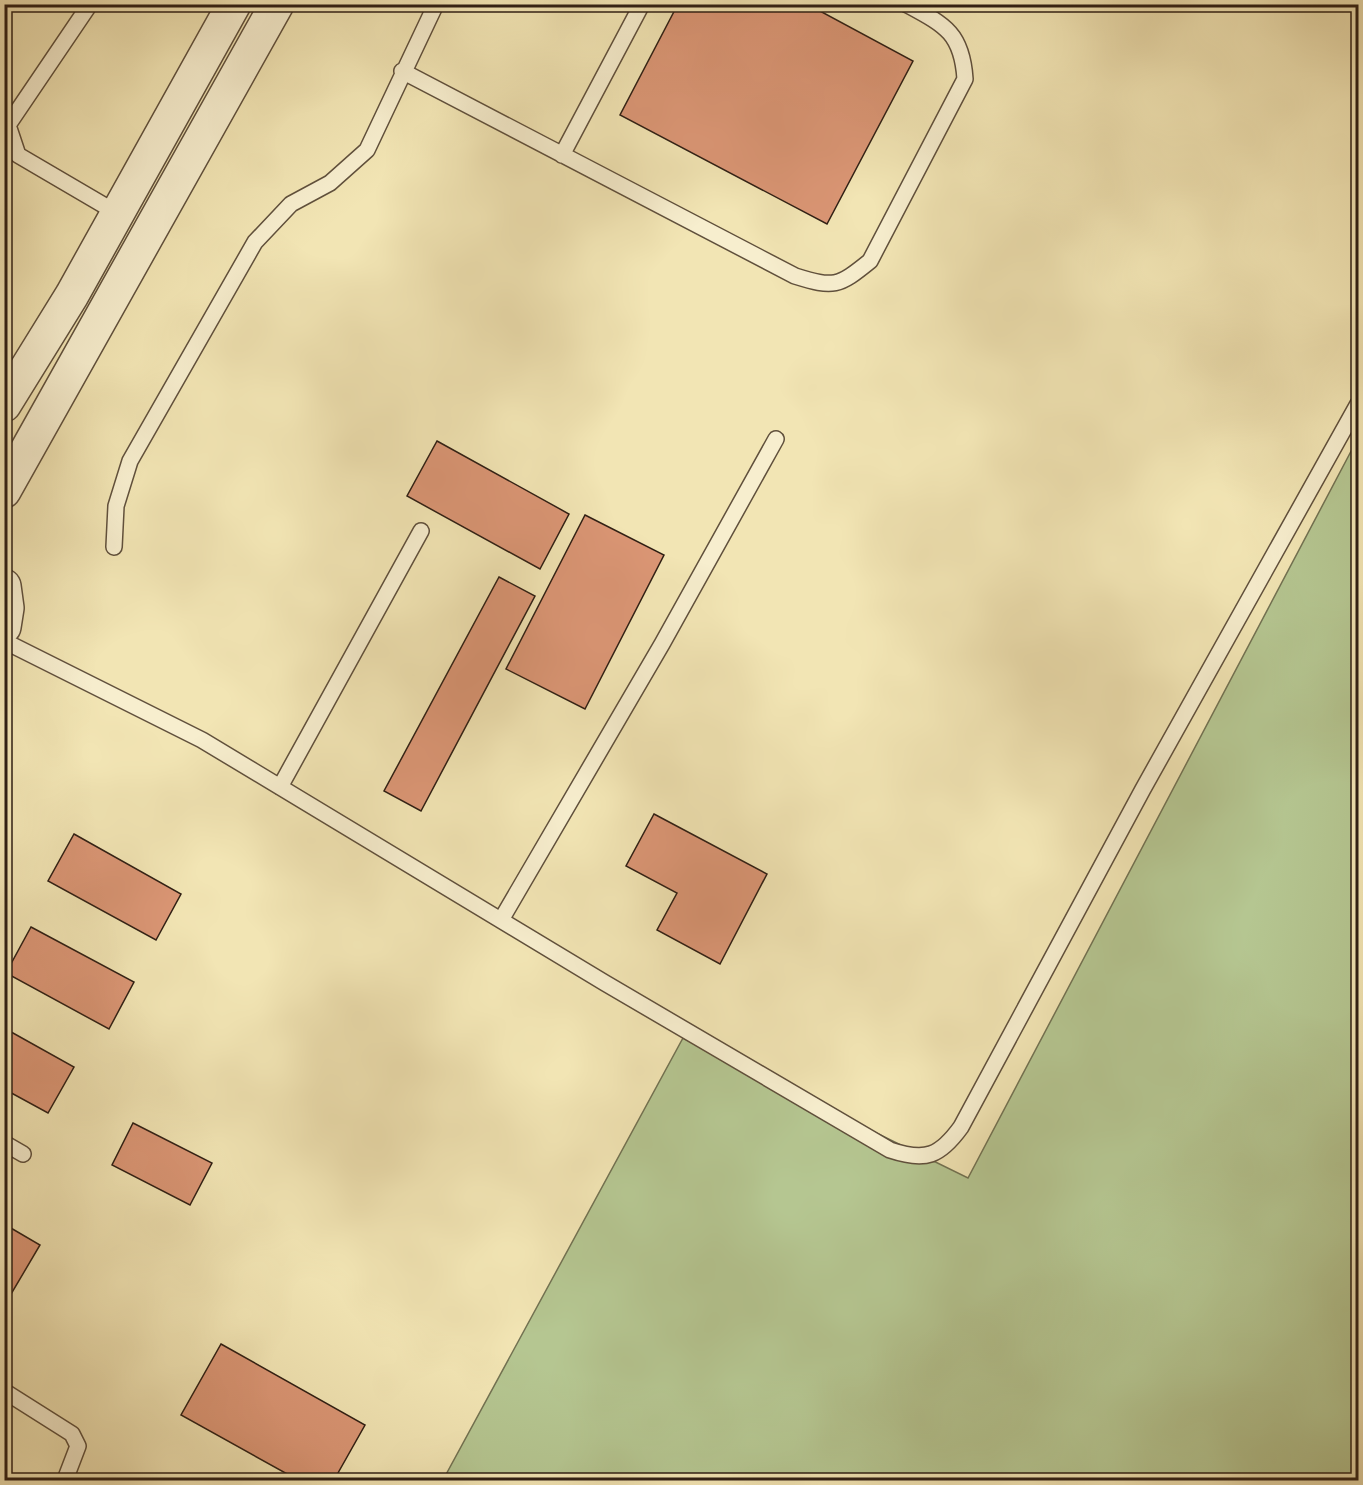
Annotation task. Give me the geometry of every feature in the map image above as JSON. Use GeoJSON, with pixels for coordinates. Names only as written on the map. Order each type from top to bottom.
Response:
{"type":"FeatureCollection","features":[{"type":"Feature","properties":{"kind":"street"},"geometry":{"type":"LineString","coordinates":[[4,405],[72,295],[234,4]]}},
{"type":"Feature","properties":{"kind":"street"},"geometry":{"type":"LineString","coordinates":[[4,491],[277,4]]}},
{"type":"Feature","properties":{"kind":"street"},"geometry":{"type":"LineString","coordinates":[[4,586],[7,608],[4,627]]}},
{"type":"Feature","properties":{"kind":"lane"},"geometry":{"type":"LineString","coordinates":[[90,4],[6,126],[18,155],[117,213]]}},
{"type":"Feature","properties":{"kind":"lane"},"geometry":{"type":"LineString","coordinates":[[114,547],[116,506],[130,461],[255,242],[291,204],[330,183],[367,150],[402,71],[436,4]]}},
{"type":"Feature","properties":{"kind":"lane"},"geometry":{"type":"LineString","coordinates":[[562,155],[642,4]]}},
{"type":"Feature","properties":{"kind":"lane"},"geometry":{"type":"LineString","coordinates":[[402,71],[795,276],[826,285],[847,280],[870,261],[965,79],[963,54],[949,30],[906,4]]}},
{"type":"Feature","properties":{"kind":"lane"},"geometry":{"type":"LineString","coordinates":[[4,641],[202,740],[890,1150],[908,1156],[933,1154],[946,1148],[961,1127],[1143,789],[1359,404]]}},
{"type":"Feature","properties":{"kind":"lane"},"geometry":{"type":"LineString","coordinates":[[501,920],[662,644],[776,439]]}},
{"type":"Feature","properties":{"kind":"lane"},"geometry":{"type":"LineString","coordinates":[[280,788],[421,531]]}},
{"type":"Feature","properties":{"kind":"lane"},"geometry":{"type":"LineString","coordinates":[[4,1143],[23,1154]]}},
{"type":"Feature","properties":{"kind":"lane"},"geometry":{"type":"LineString","coordinates":[[4,1391],[72,1434],[78,1446],[64,1480]]}},
{"type":"Feature","properties":{"kind":"green space"},"geometry":{"type":"Polygon","coordinates":[[[1358,438],[1358,1480],[443,1480],[683,1038],[968,1178],[1358,438]]]}},
{"type":"Feature","properties":{"kind":"building"},"geometry":{"type":"Polygon","coordinates":[[[678,4],[807,4],[913,61],[827,224],[620,115],[678,4]]]}},
{"type":"Feature","properties":{"kind":"building"},"geometry":{"type":"Polygon","coordinates":[[[437,441],[569,514],[540,569],[407,496],[437,441]]]}},
{"type":"Feature","properties":{"kind":"building"},"geometry":{"type":"Polygon","coordinates":[[[585,515],[664,555],[585,709],[506,669],[585,515]]]}},
{"type":"Feature","properties":{"kind":"building"},"geometry":{"type":"Polygon","coordinates":[[[499,577],[535,596],[421,811],[384,791],[499,577]]]}},
{"type":"Feature","properties":{"kind":"building"},"geometry":{"type":"Polygon","coordinates":[[[654,814],[767,874],[720,964],[657,930],[677,893],[626,866],[654,814]]]}},
{"type":"Feature","properties":{"kind":"building"},"geometry":{"type":"Polygon","coordinates":[[[74,834],[181,894],[156,940],[48,881],[74,834]]]}},
{"type":"Feature","properties":{"kind":"building"},"geometry":{"type":"Polygon","coordinates":[[[31,927],[134,982],[109,1029],[6,973],[31,927]]]}},
{"type":"Feature","properties":{"kind":"building"},"geometry":{"type":"Polygon","coordinates":[[[4,1028],[74,1067],[48,1113],[4,1089],[4,1028]]]}},
{"type":"Feature","properties":{"kind":"building"},"geometry":{"type":"Polygon","coordinates":[[[133,1123],[212,1163],[190,1205],[112,1165],[133,1123]]]}},
{"type":"Feature","properties":{"kind":"building"},"geometry":{"type":"Polygon","coordinates":[[[4,1224],[40,1245],[4,1306],[4,1224]]]}},
{"type":"Feature","properties":{"kind":"building"},"geometry":{"type":"Polygon","coordinates":[[[221,1344],[365,1425],[334,1480],[298,1480],[181,1415],[221,1344]]]}}]}
